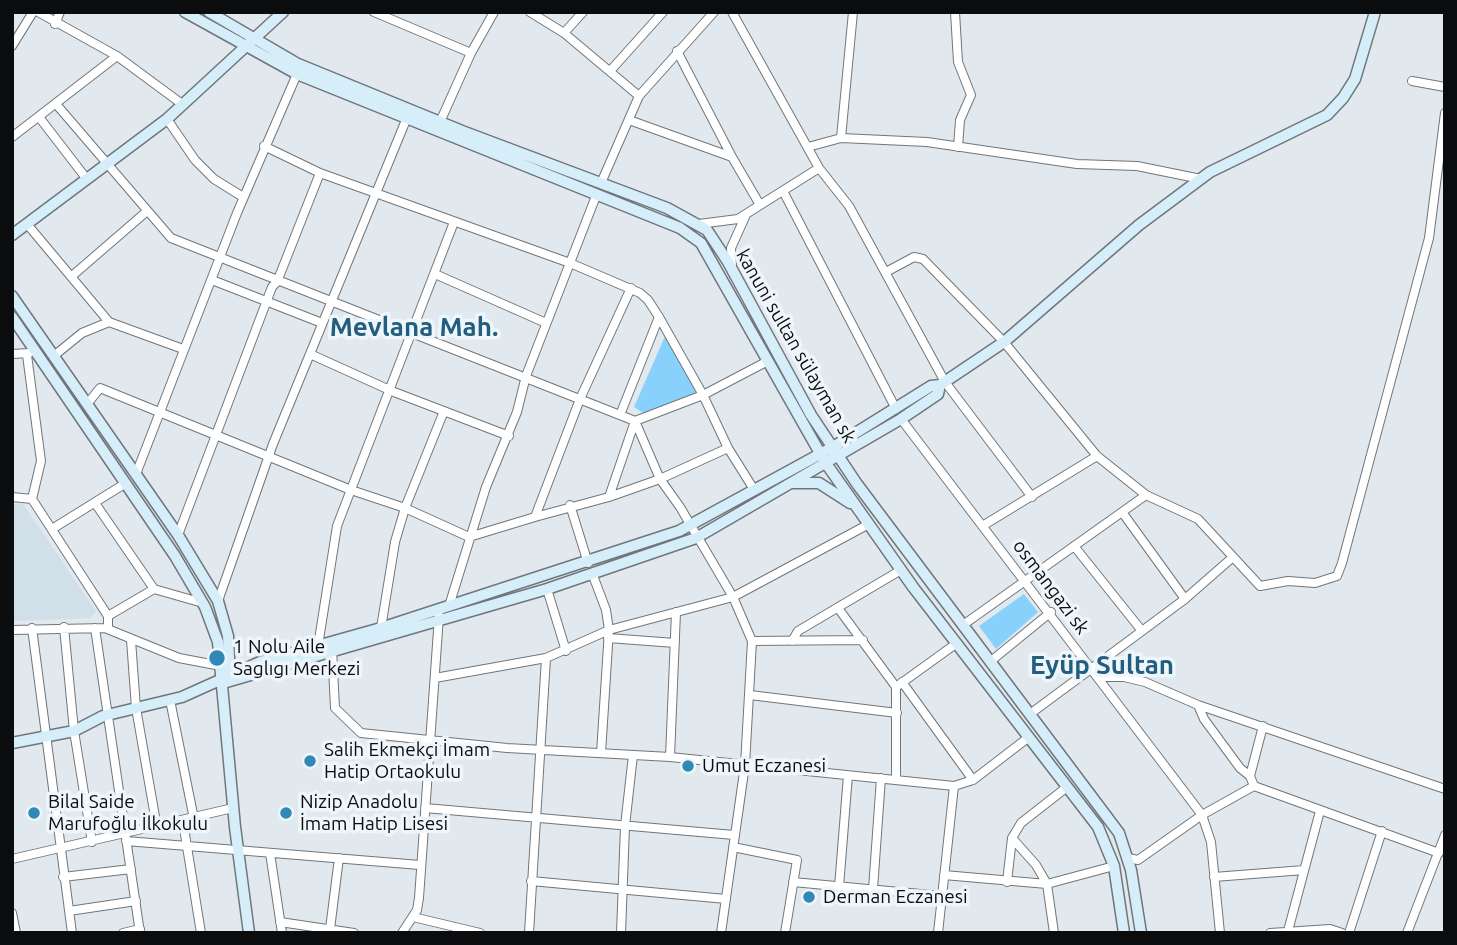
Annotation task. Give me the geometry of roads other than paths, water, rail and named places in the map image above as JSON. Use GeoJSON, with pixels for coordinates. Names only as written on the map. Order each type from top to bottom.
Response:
{"type":"FeatureCollection","features":[{"type":"Feature","properties":{"kind":"street"},"geometry":{"type":"LineString","coordinates":[[12,46],[33,12]]}},
{"type":"Feature","properties":{"kind":"street"},"geometry":{"type":"LineString","coordinates":[[38,12],[55,24],[117,56],[182,104]]}},
{"type":"Feature","properties":{"kind":"street"},"geometry":{"type":"LineString","coordinates":[[55,24],[60,12]]}},
{"type":"Feature","properties":{"kind":"street"},"geometry":{"type":"LineString","coordinates":[[185,12],[249,43],[297,74],[680,228],[701,243],[766,362],[823,458],[901,570],[1098,827],[1114,866],[1124,933]]}},
{"type":"Feature","properties":{"kind":"street","name":"kanuni sultan sülayman sk"},"geometry":{"type":"LineString","coordinates":[[209,12],[249,43],[440,122],[601,183],[699,224],[707,230],[732,270],[811,415],[851,475],[896,539],[1119,833],[1128,858],[1141,933]]}},
{"type":"Feature","properties":{"kind":"street"},"geometry":{"type":"LineString","coordinates":[[12,235],[167,119],[283,12]]}},
{"type":"Feature","properties":{"kind":"street"},"geometry":{"type":"LineString","coordinates":[[374,12],[471,53]]}},
{"type":"Feature","properties":{"kind":"street"},"geometry":{"type":"LineString","coordinates":[[440,122],[471,53],[494,12]]}},
{"type":"Feature","properties":{"kind":"street"},"geometry":{"type":"LineString","coordinates":[[530,12],[564,33],[639,96]]}},
{"type":"Feature","properties":{"kind":"street"},"geometry":{"type":"LineString","coordinates":[[564,33],[583,12]]}},
{"type":"Feature","properties":{"kind":"street"},"geometry":{"type":"LineString","coordinates":[[611,70],[663,12]]}},
{"type":"Feature","properties":{"kind":"street"},"geometry":{"type":"LineString","coordinates":[[601,183],[639,96],[714,12]]}},
{"type":"Feature","properties":{"kind":"street"},"geometry":{"type":"LineString","coordinates":[[732,12],[819,168],[849,205],[942,384],[1032,497]]}},
{"type":"Feature","properties":{"kind":"street"},"geometry":{"type":"LineString","coordinates":[[841,138],[853,12]]}},
{"type":"Feature","properties":{"kind":"street"},"geometry":{"type":"LineString","coordinates":[[956,12],[958,61],[971,94],[960,120],[958,147]]}},
{"type":"Feature","properties":{"kind":"street"},"geometry":{"type":"LineString","coordinates":[[12,743],[45,739],[74,731],[106,716],[170,700],[260,662],[318,646],[332,646],[381,628],[696,538],[823,458],[938,394],[942,384],[1004,342],[1139,225],[1201,179],[1327,115],[1355,79],[1375,12]]}},
{"type":"Feature","properties":{"kind":"street"},"geometry":{"type":"LineString","coordinates":[[677,51],[760,205]]}},
{"type":"Feature","properties":{"kind":"street"},"geometry":{"type":"LineString","coordinates":[[12,137],[117,56]]}},
{"type":"Feature","properties":{"kind":"street"},"geometry":{"type":"LineString","coordinates":[[136,474],[243,197],[297,74]]}},
{"type":"Feature","properties":{"kind":"street"},"geometry":{"type":"LineString","coordinates":[[1412,81],[1445,87]]}},
{"type":"Feature","properties":{"kind":"street"},"geometry":{"type":"LineString","coordinates":[[56,104],[171,238],[635,421],[704,395],[766,362]]}},
{"type":"Feature","properties":{"kind":"street"},"geometry":{"type":"LineString","coordinates":[[886,272],[914,257],[923,259],[1004,342],[1097,456],[1146,495],[1198,519],[1260,586],[1289,581],[1315,583],[1337,576],[1429,238],[1445,113]]}},
{"type":"Feature","properties":{"kind":"street"},"geometry":{"type":"LineString","coordinates":[[39,117],[86,178]]}},
{"type":"Feature","properties":{"kind":"street"},"geometry":{"type":"LineString","coordinates":[[167,119],[195,160],[214,178],[243,197]]}},
{"type":"Feature","properties":{"kind":"street"},"geometry":{"type":"LineString","coordinates":[[218,601],[269,457],[406,120]]}},
{"type":"Feature","properties":{"kind":"street"},"geometry":{"type":"LineString","coordinates":[[629,120],[732,157]]}},
{"type":"Feature","properties":{"kind":"street"},"geometry":{"type":"LineString","coordinates":[[808,147],[841,138],[958,147],[1077,164],[1137,166],[1201,179]]}},
{"type":"Feature","properties":{"kind":"street"},"geometry":{"type":"LineString","coordinates":[[264,146],[320,173],[570,263],[631,288],[648,300],[659,317],[704,395],[728,448],[753,488]]}},
{"type":"Feature","properties":{"kind":"street"},"geometry":{"type":"LineString","coordinates":[[699,224],[728,222],[746,214],[819,168]]}},
{"type":"Feature","properties":{"kind":"street"},"geometry":{"type":"LineString","coordinates":[[178,536],[320,173]]}},
{"type":"Feature","properties":{"kind":"street","name":"osmangazi sk"},"geometry":{"type":"LineString","coordinates":[[783,191],[899,414],[1202,815],[1211,842],[1220,933]]}},
{"type":"Feature","properties":{"kind":"street"},"geometry":{"type":"LineString","coordinates":[[402,933],[413,917],[419,898],[442,611],[509,436],[526,376],[596,196]]}},
{"type":"Feature","properties":{"kind":"street"},"geometry":{"type":"LineString","coordinates":[[72,276],[146,212]]}},
{"type":"Feature","properties":{"kind":"street"},"geometry":{"type":"LineString","coordinates":[[732,270],[734,236],[746,214]]}},
{"type":"Feature","properties":{"kind":"street"},"geometry":{"type":"LineString","coordinates":[[318,646],[337,526],[454,222]]}},
{"type":"Feature","properties":{"kind":"street"},"geometry":{"type":"LineString","coordinates":[[27,224],[109,323],[183,349]]}},
{"type":"Feature","properties":{"kind":"street"},"geometry":{"type":"LineString","coordinates":[[435,274],[546,323]]}},
{"type":"Feature","properties":{"kind":"street"},"geometry":{"type":"LineString","coordinates":[[212,280],[322,323]]}},
{"type":"Feature","properties":{"kind":"street"},"geometry":{"type":"LineString","coordinates":[[535,517],[580,399],[631,288]]}},
{"type":"Feature","properties":{"kind":"street"},"geometry":{"type":"LineString","coordinates":[[12,296],[178,536],[218,601],[228,636],[225,676],[233,808],[249,933]]}},
{"type":"Feature","properties":{"kind":"street"},"geometry":{"type":"LineString","coordinates":[[12,317],[30,352],[126,483],[203,603],[218,642],[225,676]]}},
{"type":"Feature","properties":{"kind":"street"},"geometry":{"type":"LineString","coordinates":[[620,415],[659,317]]}},
{"type":"Feature","properties":{"kind":"street"},"geometry":{"type":"LineString","coordinates":[[55,355],[82,333],[109,323]]}},
{"type":"Feature","properties":{"kind":"street"},"geometry":{"type":"LineString","coordinates":[[12,354],[30,352]]}},
{"type":"Feature","properties":{"kind":"street"},"geometry":{"type":"LineString","coordinates":[[30,352],[41,461],[32,499],[108,616],[108,629]]}},
{"type":"Feature","properties":{"kind":"street"},"geometry":{"type":"LineString","coordinates":[[310,354],[390,390],[509,436]]}},
{"type":"Feature","properties":{"kind":"street"},"geometry":{"type":"LineString","coordinates":[[88,403],[100,388],[351,490],[405,508],[469,537],[570,505],[609,497],[660,479],[728,448]]}},
{"type":"Feature","properties":{"kind":"street"},"geometry":{"type":"LineString","coordinates":[[381,628],[395,541],[405,508],[444,411]]}},
{"type":"Feature","properties":{"kind":"street"},"geometry":{"type":"LineString","coordinates":[[836,451],[859,443],[899,414]]}},
{"type":"Feature","properties":{"kind":"street"},"geometry":{"type":"LineString","coordinates":[[635,421],[660,479],[680,506],[689,526],[733,597],[752,641],[744,765],[721,933]]}},
{"type":"Feature","properties":{"kind":"street"},"geometry":{"type":"LineString","coordinates":[[609,497],[635,421]]}},
{"type":"Feature","properties":{"kind":"street"},"geometry":{"type":"LineString","coordinates":[[851,475],[859,443]]}},
{"type":"Feature","properties":{"kind":"street"},"geometry":{"type":"LineString","coordinates":[[984,525],[1097,456]]}},
{"type":"Feature","properties":{"kind":"street"},"geometry":{"type":"LineString","coordinates":[[12,630],[64,627],[108,629],[225,676],[442,611],[547,589],[689,526],[753,488],[823,458]]}},
{"type":"Feature","properties":{"kind":"street"},"geometry":{"type":"LineString","coordinates":[[780,486],[800,481],[819,483],[859,510]]}},
{"type":"Feature","properties":{"kind":"street"},"geometry":{"type":"LineString","coordinates":[[52,529],[126,483]]}},
{"type":"Feature","properties":{"kind":"street"},"geometry":{"type":"LineString","coordinates":[[963,625],[1146,495]]}},
{"type":"Feature","properties":{"kind":"street"},"geometry":{"type":"LineString","coordinates":[[12,497],[32,499]]}},
{"type":"Feature","properties":{"kind":"street"},"geometry":{"type":"LineString","coordinates":[[95,503],[154,589],[203,603]]}},
{"type":"Feature","properties":{"kind":"street"},"geometry":{"type":"LineString","coordinates":[[570,505],[606,610],[608,634],[601,753]]}},
{"type":"Feature","properties":{"kind":"street"},"geometry":{"type":"LineString","coordinates":[[1122,512],[1185,599]]}},
{"type":"Feature","properties":{"kind":"street"},"geometry":{"type":"LineString","coordinates":[[435,678],[546,657],[676,612],[733,597],[869,524]]}},
{"type":"Feature","properties":{"kind":"street"},"geometry":{"type":"LineString","coordinates":[[1074,546],[1142,631]]}},
{"type":"Feature","properties":{"kind":"street"},"geometry":{"type":"LineString","coordinates":[[1030,714],[1185,599],[1233,557]]}},
{"type":"Feature","properties":{"kind":"street"},"geometry":{"type":"LineString","coordinates":[[792,641],[797,631],[901,570]]}},
{"type":"Feature","properties":{"kind":"street"},"geometry":{"type":"LineString","coordinates":[[108,616],[154,589]]}},
{"type":"Feature","properties":{"kind":"street"},"geometry":{"type":"LineString","coordinates":[[547,589],[566,651]]}},
{"type":"Feature","properties":{"kind":"street"},"geometry":{"type":"LineString","coordinates":[[838,608],[972,780]]}},
{"type":"Feature","properties":{"kind":"street"},"geometry":{"type":"LineString","coordinates":[[670,757],[676,612]]}},
{"type":"Feature","properties":{"kind":"street"},"geometry":{"type":"LineString","coordinates":[[991,661],[1051,612]]}},
{"type":"Feature","properties":{"kind":"street"},"geometry":{"type":"LineString","coordinates":[[64,627],[74,731],[92,842]]}},
{"type":"Feature","properties":{"kind":"street"},"geometry":{"type":"LineString","coordinates":[[32,628],[72,933]]}},
{"type":"Feature","properties":{"kind":"street"},"geometry":{"type":"LineString","coordinates":[[94,628],[140,931],[123,933]]}},
{"type":"Feature","properties":{"kind":"street"},"geometry":{"type":"LineString","coordinates":[[608,634],[675,643]]}},
{"type":"Feature","properties":{"kind":"street"},"geometry":{"type":"LineString","coordinates":[[131,640],[136,708],[157,828]]}},
{"type":"Feature","properties":{"kind":"street"},"geometry":{"type":"LineString","coordinates":[[752,641],[863,640]]}},
{"type":"Feature","properties":{"kind":"street"},"geometry":{"type":"LineString","coordinates":[[899,685],[957,643]]}},
{"type":"Feature","properties":{"kind":"street"},"geometry":{"type":"LineString","coordinates":[[332,646],[335,708],[361,733],[540,750],[670,757],[954,786],[972,780],[1029,737]]}},
{"type":"Feature","properties":{"kind":"street"},"geometry":{"type":"LineString","coordinates":[[529,933],[546,657]]}},
{"type":"Feature","properties":{"kind":"street"},"geometry":{"type":"LineString","coordinates":[[1099,677],[1124,677],[1145,682],[1198,705],[1445,789]]}},
{"type":"Feature","properties":{"kind":"street"},"geometry":{"type":"LineString","coordinates":[[896,779],[899,685]]}},
{"type":"Feature","properties":{"kind":"street"},"geometry":{"type":"LineString","coordinates":[[750,695],[897,713]]}},
{"type":"Feature","properties":{"kind":"street"},"geometry":{"type":"LineString","coordinates":[[170,700],[194,819]]}},
{"type":"Feature","properties":{"kind":"street"},"geometry":{"type":"LineString","coordinates":[[1198,705],[1226,748],[1250,776],[1254,786],[1439,853]]}},
{"type":"Feature","properties":{"kind":"street"},"geometry":{"type":"LineString","coordinates":[[1250,776],[1263,726]]}},
{"type":"Feature","properties":{"kind":"street"},"geometry":{"type":"LineString","coordinates":[[621,933],[625,826],[633,755]]}},
{"type":"Feature","properties":{"kind":"street"},"geometry":{"type":"LineString","coordinates":[[839,887],[848,775]]}},
{"type":"Feature","properties":{"kind":"street"},"geometry":{"type":"LineString","coordinates":[[873,889],[881,778]]}},
{"type":"Feature","properties":{"kind":"street"},"geometry":{"type":"LineString","coordinates":[[938,933],[954,786]]}},
{"type":"Feature","properties":{"kind":"street"},"geometry":{"type":"LineString","coordinates":[[1128,858],[1138,860],[1202,815],[1254,786]]}},
{"type":"Feature","properties":{"kind":"street"},"geometry":{"type":"LineString","coordinates":[[1007,882],[1012,838],[1021,823],[1067,787]]}},
{"type":"Feature","properties":{"kind":"street"},"geometry":{"type":"LineString","coordinates":[[12,859],[92,842],[126,838],[233,808]]}},
{"type":"Feature","properties":{"kind":"street"},"geometry":{"type":"LineString","coordinates":[[425,808],[734,835]]}},
{"type":"Feature","properties":{"kind":"street"},"geometry":{"type":"LineString","coordinates":[[1288,931],[1320,811]]}},
{"type":"Feature","properties":{"kind":"street"},"geometry":{"type":"LineString","coordinates":[[183,822],[201,933]]}},
{"type":"Feature","properties":{"kind":"street"},"geometry":{"type":"LineString","coordinates":[[1349,933],[1382,831]]}},
{"type":"Feature","properties":{"kind":"street"},"geometry":{"type":"LineString","coordinates":[[1407,933],[1445,835]]}},
{"type":"Feature","properties":{"kind":"street"},"geometry":{"type":"LineString","coordinates":[[126,838],[237,851],[420,865]]}},
{"type":"Feature","properties":{"kind":"street"},"geometry":{"type":"LineString","coordinates":[[1012,838],[1036,865],[1047,884],[1054,933]]}},
{"type":"Feature","properties":{"kind":"street"},"geometry":{"type":"LineString","coordinates":[[733,847],[797,860],[785,933]]}},
{"type":"Feature","properties":{"kind":"street"},"geometry":{"type":"LineString","coordinates":[[270,853],[282,933]]}},
{"type":"Feature","properties":{"kind":"street"},"geometry":{"type":"LineString","coordinates":[[330,929],[339,858]]}},
{"type":"Feature","properties":{"kind":"street"},"geometry":{"type":"LineString","coordinates":[[944,875],[1047,884],[1114,866]]}},
{"type":"Feature","properties":{"kind":"street"},"geometry":{"type":"LineString","coordinates":[[63,877],[131,869]]}},
{"type":"Feature","properties":{"kind":"street"},"geometry":{"type":"LineString","coordinates":[[1214,877],[1304,870]]}},
{"type":"Feature","properties":{"kind":"street"},"geometry":{"type":"LineString","coordinates":[[531,881],[726,899]]}},
{"type":"Feature","properties":{"kind":"street"},"geometry":{"type":"LineString","coordinates":[[793,882],[942,896]]}},
{"type":"Feature","properties":{"kind":"street"},"geometry":{"type":"LineString","coordinates":[[68,911],[136,901]]}},
{"type":"Feature","properties":{"kind":"street"},"geometry":{"type":"LineString","coordinates":[[12,913],[16,933]]}},
{"type":"Feature","properties":{"kind":"street"},"geometry":{"type":"LineString","coordinates":[[413,917],[480,933]]}},
{"type":"Feature","properties":{"kind":"street"},"geometry":{"type":"LineString","coordinates":[[280,922],[354,933]]}},
{"type":"Feature","properties":{"kind":"street"},"geometry":{"type":"LineString","coordinates":[[1270,933],[1342,933]]}},
{"type":"Feature","properties":{"kind":"place","name":"1 Nolu Aile Saglıgı Merkezi"},"geometry":{"type":"Point","coordinates":[217,658]}},
{"type":"Feature","properties":{"kind":"place","name":"Salih Ekmekçi İmam Hatip Ortaokulu"},"geometry":{"type":"Point","coordinates":[310,761]}},
{"type":"Feature","properties":{"kind":"place","name":"Umut Eczanesi"},"geometry":{"type":"Point","coordinates":[688,766]}},
{"type":"Feature","properties":{"kind":"place","name":"Bilal Saide Marufoğlu İlkokulu"},"geometry":{"type":"Point","coordinates":[34,813]}},
{"type":"Feature","properties":{"kind":"place","name":"Nizip Anadolu İmam Hatip Lisesi"},"geometry":{"type":"Point","coordinates":[286,813]}},
{"type":"Feature","properties":{"kind":"place","name":"Derman Eczanesi"},"geometry":{"type":"Point","coordinates":[809,897]}},
{"type":"Feature","properties":{"kind":"district","name":"Mevlana Mah."},"geometry":{"type":"Point","coordinates":[414,327]}},
{"type":"Feature","properties":{"kind":"district","name":"Eyüp Sultan"},"geometry":{"type":"Point","coordinates":[1102,665]}}]}
